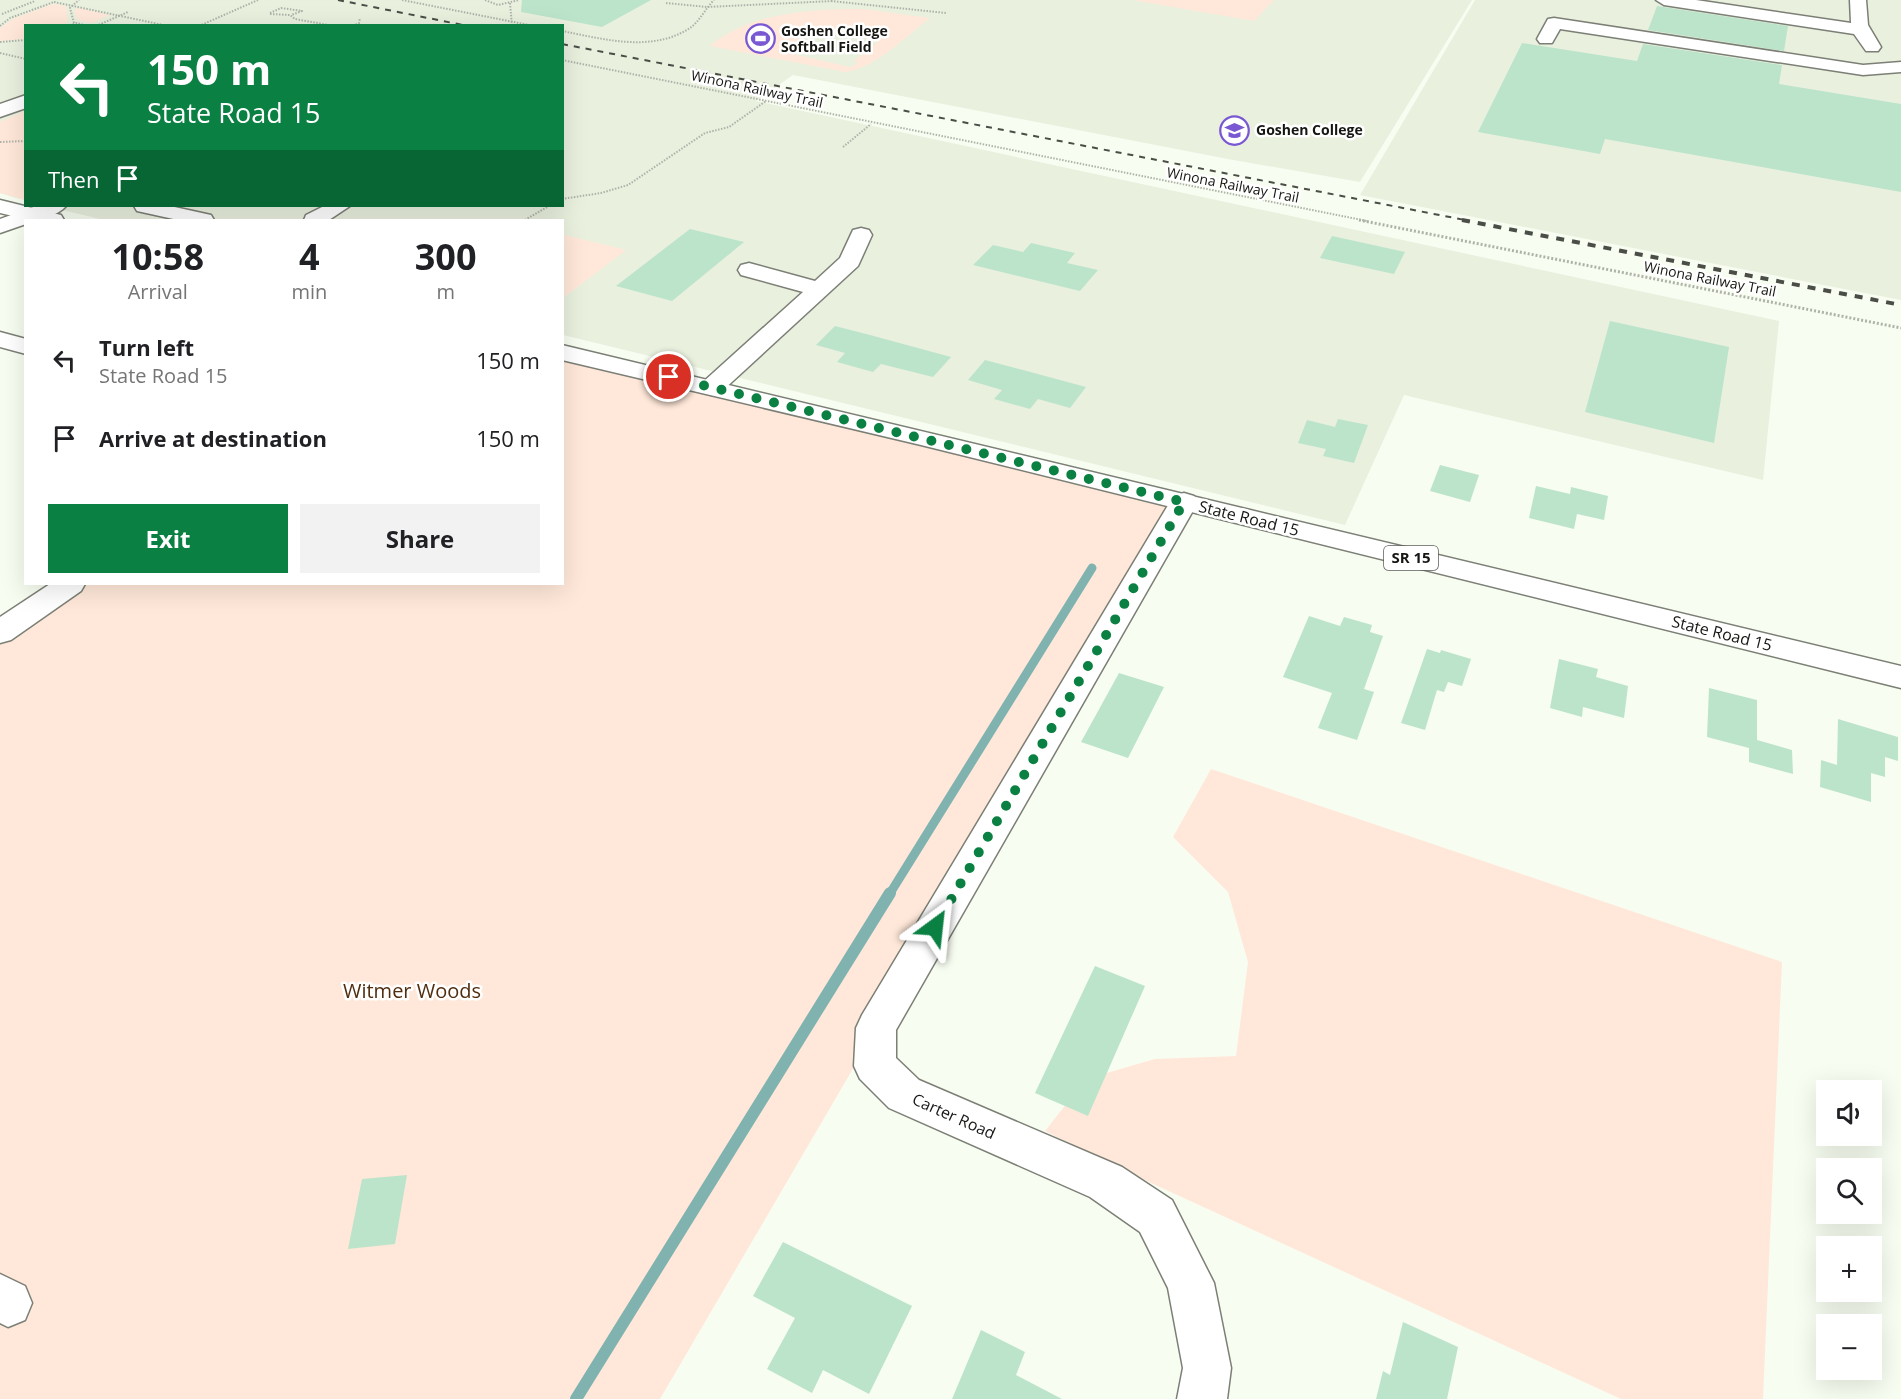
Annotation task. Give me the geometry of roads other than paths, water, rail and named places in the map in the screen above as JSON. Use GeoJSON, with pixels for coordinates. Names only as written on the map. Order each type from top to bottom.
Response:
{"type":"FeatureCollection","features":[{"type":"Feature","properties":{"kind":"main road"},"geometry":{"type":"LineString","coordinates":[[1664,0],[1860,30]]}},
{"type":"Feature","properties":{"kind":"main road"},"geometry":{"type":"LineString","coordinates":[[1858,0],[1857,17],[1861,35],[1872,47],[1901,65]]}},
{"type":"Feature","properties":{"kind":"main road"},"geometry":{"type":"LineString","coordinates":[[1546,39],[1554,23],[1863,70],[1901,65]]}},
{"type":"Feature","properties":{"kind":"main road"},"geometry":{"type":"LineString","coordinates":[[0,111],[24,102]]}},
{"type":"Feature","properties":{"kind":"main road"},"geometry":{"type":"LineString","coordinates":[[0,206],[49,219]]}},
{"type":"Feature","properties":{"kind":"main road"},"geometry":{"type":"LineString","coordinates":[[0,226],[52,207]]}},
{"type":"Feature","properties":{"kind":"main road"},"geometry":{"type":"LineString","coordinates":[[149,207],[199,219]]}},
{"type":"Feature","properties":{"kind":"main road"},"geometry":{"type":"LineString","coordinates":[[316,219],[337,207]]}},
{"type":"Feature","properties":{"kind":"main road"},"geometry":{"type":"LineString","coordinates":[[712,387],[850,261],[861,235]]}},
{"type":"Feature","properties":{"kind":"main road"},"geometry":{"type":"LineString","coordinates":[[749,270],[820,289]]}},
{"type":"Feature","properties":{"kind":"main road"},"geometry":{"type":"LineString","coordinates":[[0,339],[24,346]]}},
{"type":"Feature","properties":{"kind":"main road","name":"State Road 15"},"geometry":{"type":"LineString","coordinates":[[564,352],[1901,677]]}},
{"type":"Feature","properties":{"kind":"main road","name":"Carter Road"},"geometry":{"type":"LineString","coordinates":[[1184,502],[876,1028],[875,1066],[904,1094],[1106,1182],[1156,1216],[1191,1283],[1207,1368],[1202,1399]]}},
{"type":"Feature","properties":{"kind":"main road"},"geometry":{"type":"LineString","coordinates":[[0,632],[69,585]]}},
{"type":"Feature","properties":{"kind":"waterway"},"geometry":{"type":"LineString","coordinates":[[889,895],[1092,568]]}},
{"type":"Feature","properties":{"kind":"waterway"},"geometry":{"type":"LineString","coordinates":[[576,1399],[890,893]]}},
{"type":"Feature","properties":{"kind":"railway"},"geometry":{"type":"LineString","coordinates":[[338,0],[458,24]]}},
{"type":"Feature","properties":{"kind":"railway"},"geometry":{"type":"LineString","coordinates":[[564,44],[1470,221]]}},
{"type":"Feature","properties":{"kind":"railway"},"geometry":{"type":"LineString","coordinates":[[1462,220],[1901,305]]}},
{"type":"Feature","properties":{"kind":"place","name":"Goshen College Softball Field"},"geometry":{"type":"Point","coordinates":[760,39]}},
{"type":"Feature","properties":{"kind":"place","name":"Goshen College"},"geometry":{"type":"Point","coordinates":[1235,130]}},
{"type":"Feature","properties":{"kind":"park label","name":"Witmer Woods"},"geometry":{"type":"Point","coordinates":[412,991]}}]}
